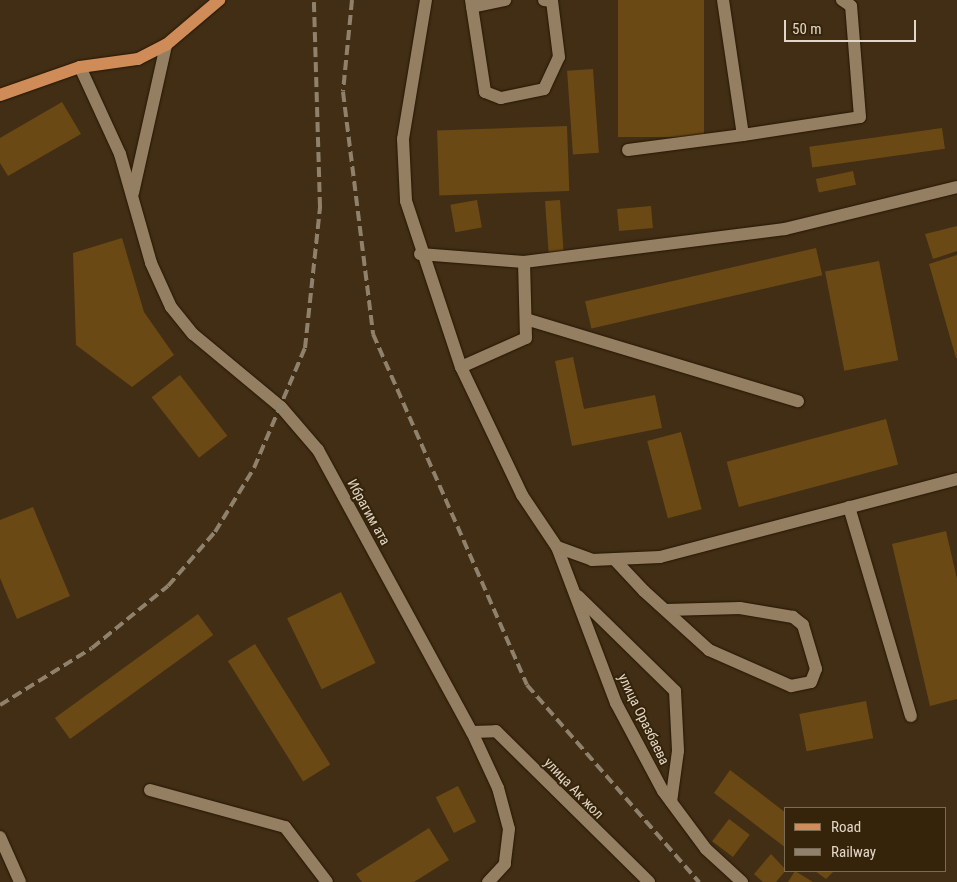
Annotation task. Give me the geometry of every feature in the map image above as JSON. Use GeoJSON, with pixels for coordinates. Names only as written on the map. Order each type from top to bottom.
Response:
{"type":"FeatureCollection","features":[{"type":"Feature","properties":{"kind":"main road"},"geometry":{"type":"LineString","coordinates":[[0,95],[80,67],[138,59],[166,45],[219,0]]}},
{"type":"Feature","properties":{"kind":"street","name":"улица Оразбаева"},"geometry":{"type":"LineString","coordinates":[[426,0],[403,139],[406,201],[420,254],[461,367],[522,495],[557,547],[616,704],[671,802],[706,849],[742,882]]}},
{"type":"Feature","properties":{"kind":"street"},"geometry":{"type":"LineString","coordinates":[[505,0],[471,3],[485,92],[501,98],[544,89],[559,57],[552,1],[544,0]]}},
{"type":"Feature","properties":{"kind":"street"},"geometry":{"type":"LineString","coordinates":[[723,0],[743,135]]}},
{"type":"Feature","properties":{"kind":"street"},"geometry":{"type":"LineString","coordinates":[[628,150],[860,117],[851,6],[842,0]]}},
{"type":"Feature","properties":{"kind":"street"},"geometry":{"type":"LineString","coordinates":[[134,193],[166,45]]}},
{"type":"Feature","properties":{"kind":"street","name":"Ибрагим ата"},"geometry":{"type":"LineString","coordinates":[[80,67],[134,193],[151,263],[171,307],[193,334],[281,407],[318,450],[472,732],[498,788],[509,829],[504,864],[488,882]]}},
{"type":"Feature","properties":{"kind":"street"},"geometry":{"type":"LineString","coordinates":[[420,254],[524,262],[785,229],[957,187]]}},
{"type":"Feature","properties":{"kind":"street"},"geometry":{"type":"LineString","coordinates":[[461,367],[526,338],[529,320],[524,262]]}},
{"type":"Feature","properties":{"kind":"street"},"geometry":{"type":"LineString","coordinates":[[529,320],[798,400]]}},
{"type":"Feature","properties":{"kind":"street"},"geometry":{"type":"LineString","coordinates":[[557,547],[592,560],[660,557],[957,479]]}},
{"type":"Feature","properties":{"kind":"street"},"geometry":{"type":"LineString","coordinates":[[849,507],[911,716]]}},
{"type":"Feature","properties":{"kind":"street"},"geometry":{"type":"LineString","coordinates":[[614,559],[666,610],[709,650],[791,686],[811,682],[816,669],[803,625],[794,617],[740,608],[666,610]]}},
{"type":"Feature","properties":{"kind":"street"},"geometry":{"type":"LineString","coordinates":[[574,592],[674,691],[678,751],[671,802]]}},
{"type":"Feature","properties":{"kind":"street","name":"улица Ак жол"},"geometry":{"type":"LineString","coordinates":[[472,732],[496,731],[649,882]]}},
{"type":"Feature","properties":{"kind":"street"},"geometry":{"type":"LineString","coordinates":[[150,790],[285,827],[327,882]]}},
{"type":"Feature","properties":{"kind":"street"},"geometry":{"type":"LineString","coordinates":[[0,837],[20,882]]}},
{"type":"Feature","properties":{"kind":"building"},"geometry":{"type":"Polygon","coordinates":[[[618,0],[704,0],[704,137],[618,137],[618,0]]]}},
{"type":"Feature","properties":{"kind":"building"},"geometry":{"type":"Polygon","coordinates":[[[593,69],[599,153],[573,155],[567,71],[593,69]]]}},
{"type":"Feature","properties":{"kind":"building"},"geometry":{"type":"Polygon","coordinates":[[[62,102],[81,134],[8,176],[0,163],[0,138],[62,102]]]}},
{"type":"Feature","properties":{"kind":"building"},"geometry":{"type":"Polygon","coordinates":[[[567,126],[569,191],[439,195],[437,131],[567,126]]]}},
{"type":"Feature","properties":{"kind":"building"},"geometry":{"type":"Polygon","coordinates":[[[942,128],[945,149],[812,167],[809,147],[942,128]]]}},
{"type":"Feature","properties":{"kind":"building"},"geometry":{"type":"Polygon","coordinates":[[[853,171],[856,185],[819,193],[816,179],[853,171]]]}},
{"type":"Feature","properties":{"kind":"building"},"geometry":{"type":"Polygon","coordinates":[[[477,200],[482,228],[455,232],[450,205],[477,200]]]}},
{"type":"Feature","properties":{"kind":"building"},"geometry":{"type":"Polygon","coordinates":[[[560,200],[564,251],[549,252],[545,201],[560,200]]]}},
{"type":"Feature","properties":{"kind":"building"},"geometry":{"type":"Polygon","coordinates":[[[651,206],[653,228],[619,231],[617,209],[651,206]]]}},
{"type":"Feature","properties":{"kind":"building"},"geometry":{"type":"Polygon","coordinates":[[[957,226],[957,251],[933,259],[925,234],[957,226]]]}},
{"type":"Feature","properties":{"kind":"building"},"geometry":{"type":"Polygon","coordinates":[[[122,238],[144,312],[174,355],[132,387],[76,345],[73,253],[122,238]]]}},
{"type":"Feature","properties":{"kind":"building"},"geometry":{"type":"Polygon","coordinates":[[[816,248],[822,275],[591,329],[585,301],[816,248]]]}},
{"type":"Feature","properties":{"kind":"building"},"geometry":{"type":"Polygon","coordinates":[[[957,255],[957,358],[956,358],[929,264],[957,255]]]}},
{"type":"Feature","properties":{"kind":"building"},"geometry":{"type":"Polygon","coordinates":[[[879,261],[898,360],[844,371],[825,271],[879,261]]]}},
{"type":"Feature","properties":{"kind":"building"},"geometry":{"type":"Polygon","coordinates":[[[573,357],[584,409],[655,395],[662,428],[572,446],[555,361],[573,357]]]}},
{"type":"Feature","properties":{"kind":"building"},"geometry":{"type":"Polygon","coordinates":[[[180,375],[227,436],[199,458],[152,397],[180,375]]]}},
{"type":"Feature","properties":{"kind":"building"},"geometry":{"type":"Polygon","coordinates":[[[886,419],[898,464],[739,507],[727,462],[886,419]]]}},
{"type":"Feature","properties":{"kind":"building"},"geometry":{"type":"Polygon","coordinates":[[[681,432],[702,509],[668,518],[647,441],[681,432]]]}},
{"type":"Feature","properties":{"kind":"building"},"geometry":{"type":"Polygon","coordinates":[[[33,507],[70,596],[17,619],[0,578],[0,520],[33,507]]]}},
{"type":"Feature","properties":{"kind":"building"},"geometry":{"type":"Polygon","coordinates":[[[946,531],[957,579],[957,699],[930,706],[892,544],[946,531]]]}},
{"type":"Feature","properties":{"kind":"building"},"geometry":{"type":"Polygon","coordinates":[[[341,592],[376,663],[322,689],[287,618],[341,592]]]}},
{"type":"Feature","properties":{"kind":"building"},"geometry":{"type":"Polygon","coordinates":[[[198,614],[213,635],[70,739],[55,718],[198,614]]]}},
{"type":"Feature","properties":{"kind":"building"},"geometry":{"type":"Polygon","coordinates":[[[255,644],[330,764],[303,781],[228,661],[255,644]]]}},
{"type":"Feature","properties":{"kind":"building"},"geometry":{"type":"Polygon","coordinates":[[[866,701],[873,738],[807,751],[799,714],[866,701]]]}},
{"type":"Feature","properties":{"kind":"building"},"geometry":{"type":"Polygon","coordinates":[[[730,770],[784,811],[784,846],[714,793],[730,770]]]}},
{"type":"Feature","properties":{"kind":"building"},"geometry":{"type":"Polygon","coordinates":[[[458,786],[476,822],[454,833],[436,797],[458,786]]]}},
{"type":"Feature","properties":{"kind":"building"},"geometry":{"type":"Polygon","coordinates":[[[729,819],[750,835],[733,857],[712,841],[729,819]]]}},
{"type":"Feature","properties":{"kind":"building"},"geometry":{"type":"Polygon","coordinates":[[[429,828],[449,860],[414,882],[362,882],[356,874],[429,828]]]}},
{"type":"Feature","properties":{"kind":"building"},"geometry":{"type":"Polygon","coordinates":[[[771,854],[784,868],[784,872],[776,882],[763,882],[754,874],[771,854]]]}},
{"type":"Feature","properties":{"kind":"building"},"geometry":{"type":"Polygon","coordinates":[[[794,872],[797,872],[813,882],[788,882],[794,872]]]}},
{"type":"Feature","properties":{"kind":"building"},"geometry":{"type":"Polygon","coordinates":[[[816,872],[833,872],[826,879],[816,872]]]}},
{"type":"Feature","properties":{"kind":"railway"},"geometry":{"type":"LineString","coordinates":[[0,705],[92,648],[168,586],[215,532],[254,468],[305,348],[320,207],[314,0]]}},
{"type":"Feature","properties":{"kind":"railway"},"geometry":{"type":"LineString","coordinates":[[352,0],[343,92],[373,334],[527,685],[699,882]]}}]}
